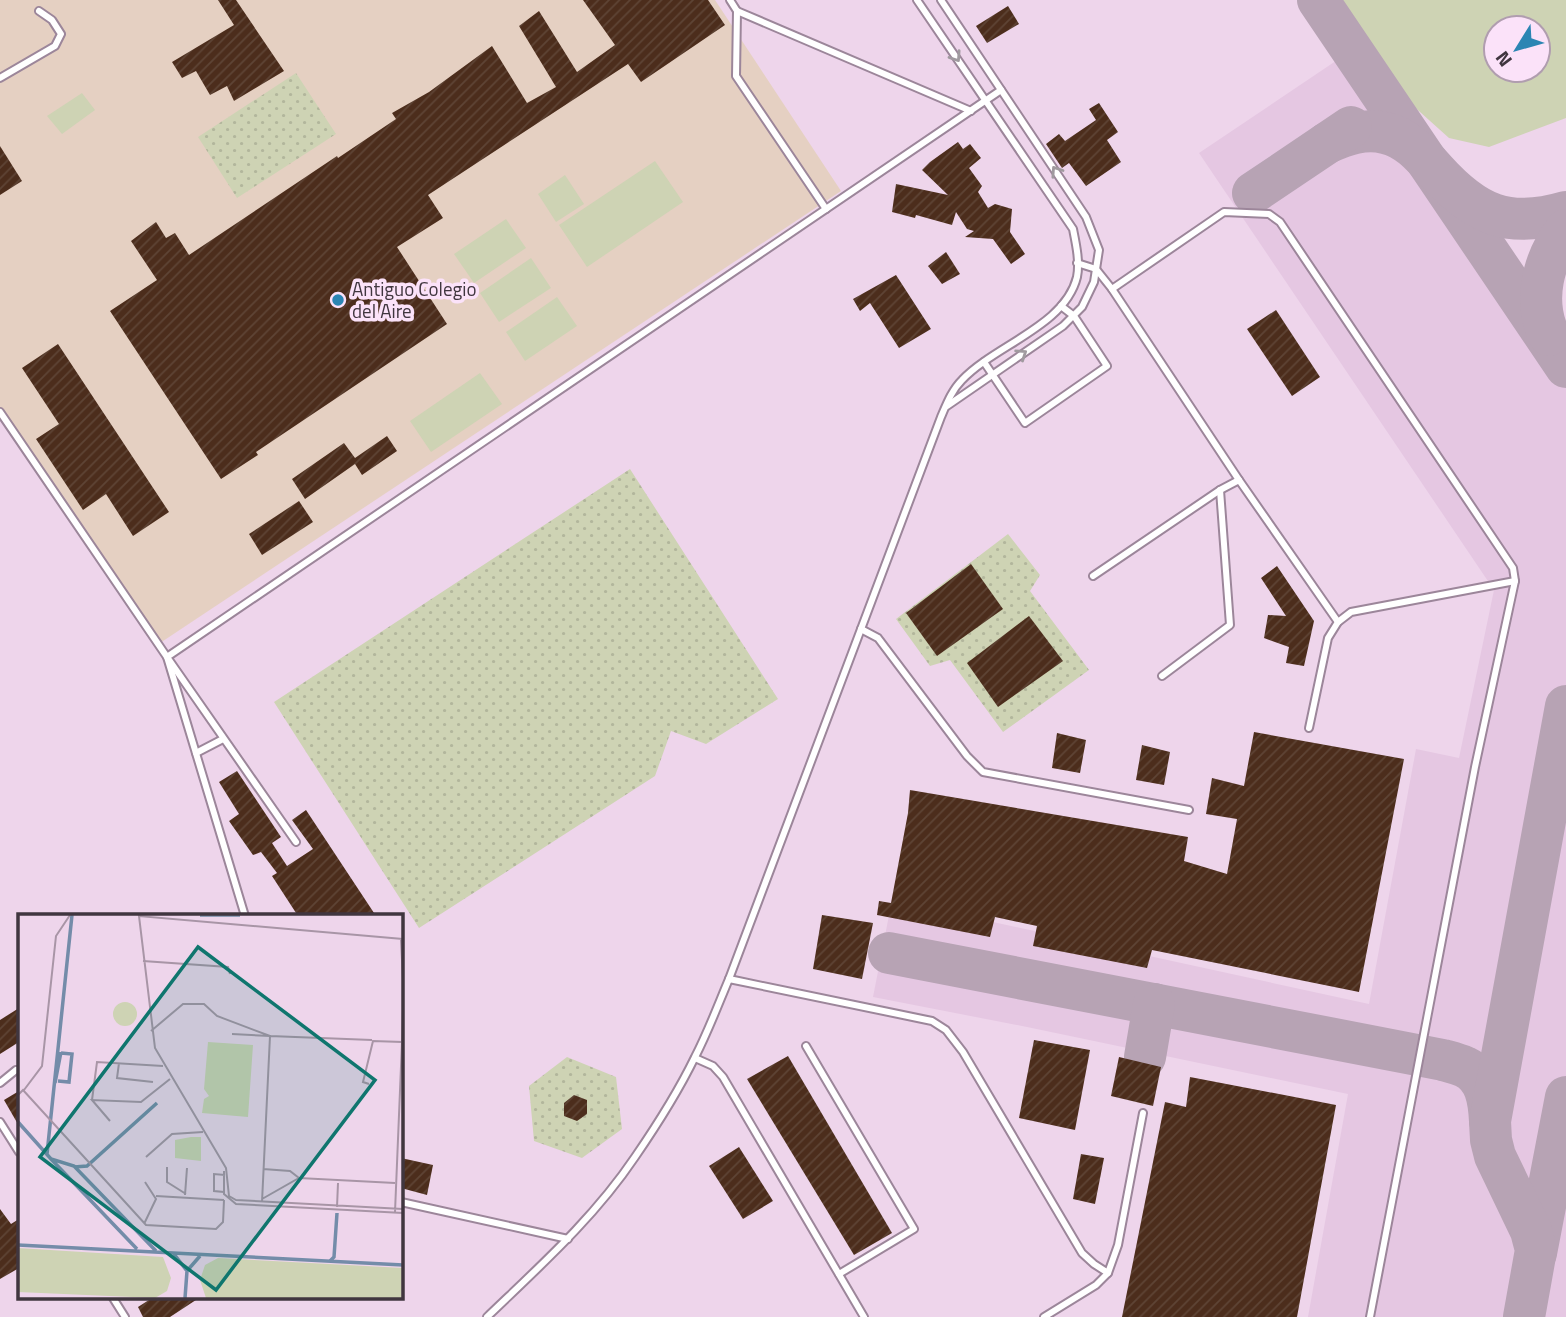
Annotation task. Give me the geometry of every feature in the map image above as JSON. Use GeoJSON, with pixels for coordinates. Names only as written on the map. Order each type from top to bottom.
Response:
{"type":"FeatureCollection","features":[{"type":"Feature","properties":{"kind":"lane"},"geometry":{"type":"LineString","coordinates":[[730,0],[737,10],[971,111]]}},
{"type":"Feature","properties":{"kind":"lane"},"geometry":{"type":"LineString","coordinates":[[487,1317],[568,1239],[603,1199],[634,1159],[672,1100],[695,1058],[729,979],[953,391],[984,362],[1052,316],[1067,301],[1077,276],[1077,251],[1073,229],[918,0]]}},
{"type":"Feature","properties":{"kind":"lane"},"geometry":{"type":"LineString","coordinates":[[941,0],[1086,216],[1099,250],[1094,282],[1083,307],[1063,326],[946,407]]}},
{"type":"Feature","properties":{"kind":"lane"},"geometry":{"type":"LineString","coordinates":[[737,10],[736,76],[826,209]]}},
{"type":"Feature","properties":{"kind":"lane"},"geometry":{"type":"LineString","coordinates":[[0,78],[55,46],[61,34],[52,20],[39,11]]}},
{"type":"Feature","properties":{"kind":"lane"},"geometry":{"type":"LineString","coordinates":[[167,657],[1001,90]]}},
{"type":"Feature","properties":{"kind":"lane"},"geometry":{"type":"LineString","coordinates":[[1112,289],[1224,212],[1269,215],[1280,222],[1513,568],[1515,581],[1472,780],[1370,1317]]}},
{"type":"Feature","properties":{"kind":"lane"},"geometry":{"type":"LineString","coordinates":[[1077,263],[1096,269],[1112,289],[1239,480],[1338,622]]}},
{"type":"Feature","properties":{"kind":"lane"},"geometry":{"type":"LineString","coordinates":[[984,362],[1024,423],[1107,366],[1074,316],[1061,306]]}},
{"type":"Feature","properties":{"kind":"lane"},"geometry":{"type":"LineString","coordinates":[[0,412],[296,842]]}},
{"type":"Feature","properties":{"kind":"lane"},"geometry":{"type":"LineString","coordinates":[[1093,576],[1239,480]]}},
{"type":"Feature","properties":{"kind":"lane"},"geometry":{"type":"LineString","coordinates":[[1162,676],[1230,625],[1220,490]]}},
{"type":"Feature","properties":{"kind":"lane"},"geometry":{"type":"LineString","coordinates":[[1309,728],[1328,638],[1338,622],[1351,612],[1515,581]]}},
{"type":"Feature","properties":{"kind":"lane"},"geometry":{"type":"LineString","coordinates":[[861,629],[878,638],[967,756],[983,772],[1189,810]]}},
{"type":"Feature","properties":{"kind":"lane"},"geometry":{"type":"LineString","coordinates":[[167,657],[244,914]]}},
{"type":"Feature","properties":{"kind":"lane"},"geometry":{"type":"LineString","coordinates":[[196,753],[222,738]]}},
{"type":"Feature","properties":{"kind":"lane"},"geometry":{"type":"LineString","coordinates":[[729,979],[932,1021],[946,1030],[963,1052],[1082,1253],[1108,1273]]}},
{"type":"Feature","properties":{"kind":"lane"},"geometry":{"type":"LineString","coordinates":[[806,1046],[914,1230],[839,1275]]}},
{"type":"Feature","properties":{"kind":"lane"},"geometry":{"type":"LineString","coordinates":[[695,1058],[713,1066],[723,1077],[864,1317]]}},
{"type":"Feature","properties":{"kind":"lane"},"geometry":{"type":"LineString","coordinates":[[0,1083],[16,1070]]}},
{"type":"Feature","properties":{"kind":"lane"},"geometry":{"type":"LineString","coordinates":[[1044,1317],[1096,1285],[1108,1273],[1118,1245],[1143,1113]]}},
{"type":"Feature","properties":{"kind":"lane"},"geometry":{"type":"LineString","coordinates":[[0,1122],[18,1150]]}},
{"type":"Feature","properties":{"kind":"lane"},"geometry":{"type":"LineString","coordinates":[[402,1202],[568,1239]]}},
{"type":"Feature","properties":{"kind":"lane"},"geometry":{"type":"LineString","coordinates":[[114,1300],[125,1317]]}},
{"type":"Feature","properties":{"kind":"shaded area","name":"Antiguo Colegio del Aire"},"geometry":{"type":"Polygon","coordinates":[[[0,0],[715,0],[841,191],[157,645],[0,410],[0,0]]]}},
{"type":"Feature","properties":{"kind":"shaded area"},"geometry":{"type":"Polygon","coordinates":[[[1367,40],[1566,336],[1566,1317],[1308,1317],[1348,1094],[873,997],[892,900],[1369,1004],[1416,749],[1459,758],[1494,590],[1199,153],[1367,40]]]}},
{"type":"Feature","properties":{"kind":"green space"},"geometry":{"type":"Polygon","coordinates":[[[1340,0],[1566,0],[1566,118],[1489,147],[1449,138],[1410,103],[1340,0]]]}},
{"type":"Feature","properties":{"kind":"green space"},"geometry":{"type":"Polygon","coordinates":[[[296,73],[336,134],[237,198],[198,137],[296,73]]]}},
{"type":"Feature","properties":{"kind":"green space"},"geometry":{"type":"Polygon","coordinates":[[[82,93],[95,110],[62,134],[47,116],[82,93]]]}},
{"type":"Feature","properties":{"kind":"green space"},"geometry":{"type":"Polygon","coordinates":[[[655,161],[683,202],[587,267],[559,225],[655,161]]]}},
{"type":"Feature","properties":{"kind":"green space"},"geometry":{"type":"Polygon","coordinates":[[[565,175],[584,204],[556,222],[538,194],[565,175]]]}},
{"type":"Feature","properties":{"kind":"green space"},"geometry":{"type":"Polygon","coordinates":[[[506,219],[526,248],[474,283],[454,254],[506,219]]]}},
{"type":"Feature","properties":{"kind":"green space"},"geometry":{"type":"Polygon","coordinates":[[[531,258],[551,288],[499,322],[480,293],[531,258]]]}},
{"type":"Feature","properties":{"kind":"green space"},"geometry":{"type":"Polygon","coordinates":[[[557,297],[577,326],[525,361],[506,332],[557,297]]]}},
{"type":"Feature","properties":{"kind":"green space"},"geometry":{"type":"Polygon","coordinates":[[[480,373],[502,404],[431,452],[410,421],[480,373]]]}},
{"type":"Feature","properties":{"kind":"green space"},"geometry":{"type":"Polygon","coordinates":[[[630,469],[778,699],[706,744],[671,731],[655,776],[419,928],[274,702],[630,469]]]}},
{"type":"Feature","properties":{"kind":"green space"},"geometry":{"type":"Polygon","coordinates":[[[1008,534],[1040,575],[1030,591],[1089,670],[1003,732],[950,660],[930,666],[896,619],[1008,534]]]}},
{"type":"Feature","properties":{"kind":"green space"},"geometry":{"type":"Polygon","coordinates":[[[567,1057],[616,1077],[622,1129],[582,1158],[534,1141],[529,1086],[567,1057]]]}},
{"type":"Feature","properties":{"kind":"building"},"geometry":{"type":"Polygon","coordinates":[[[218,0],[236,0],[284,71],[234,101],[227,86],[210,95],[196,71],[182,78],[172,62],[234,25],[218,0]]]}},
{"type":"Feature","properties":{"kind":"building"},"geometry":{"type":"Polygon","coordinates":[[[583,0],[708,0],[725,25],[641,82],[628,64],[428,195],[443,218],[397,247],[447,324],[256,452],[258,455],[221,479],[110,311],[157,280],[131,241],[156,222],[166,238],[175,233],[189,255],[396,119],[392,113],[429,92],[492,46],[527,103],[556,87],[519,26],[539,11],[577,72],[615,45],[583,0]]]}},
{"type":"Feature","properties":{"kind":"building"},"geometry":{"type":"Polygon","coordinates":[[[1008,6],[1019,24],[987,43],[976,26],[1008,6]]]}},
{"type":"Feature","properties":{"kind":"building"},"geometry":{"type":"Polygon","coordinates":[[[1099,103],[1118,132],[1107,140],[1121,162],[1086,186],[1069,163],[1062,168],[1046,144],[1059,134],[1065,141],[1096,120],[1089,109],[1099,103]]]}},
{"type":"Feature","properties":{"kind":"building"},"geometry":{"type":"Polygon","coordinates":[[[958,142],[963,149],[970,144],[981,158],[969,168],[982,186],[978,192],[988,208],[995,204],[1012,209],[1010,232],[1025,254],[1011,264],[993,239],[965,237],[974,231],[967,229],[956,212],[952,225],[916,215],[915,218],[892,212],[896,184],[948,195],[922,170],[958,142]]]}},
{"type":"Feature","properties":{"kind":"building"},"geometry":{"type":"Polygon","coordinates":[[[0,146],[22,181],[0,195],[0,146]]]}},
{"type":"Feature","properties":{"kind":"building"},"geometry":{"type":"Polygon","coordinates":[[[946,252],[960,274],[942,284],[928,266],[946,252]]]}},
{"type":"Feature","properties":{"kind":"building"},"geometry":{"type":"Polygon","coordinates":[[[896,275],[931,329],[899,348],[870,303],[860,311],[853,299],[896,275]]]}},
{"type":"Feature","properties":{"kind":"building"},"geometry":{"type":"Polygon","coordinates":[[[1276,310],[1320,377],[1292,396],[1247,329],[1276,310]]]}},
{"type":"Feature","properties":{"kind":"building"},"geometry":{"type":"Polygon","coordinates":[[[58,344],[169,512],[133,536],[106,494],[83,510],[36,439],[59,424],[22,368],[58,344]]]}},
{"type":"Feature","properties":{"kind":"building"},"geometry":{"type":"Polygon","coordinates":[[[387,436],[397,451],[362,475],[355,464],[305,499],[292,479],[344,443],[355,458],[387,436]]]}},
{"type":"Feature","properties":{"kind":"building"},"geometry":{"type":"Polygon","coordinates":[[[299,501],[313,522],[262,555],[249,534],[299,501]]]}},
{"type":"Feature","properties":{"kind":"building"},"geometry":{"type":"Polygon","coordinates":[[[971,564],[1003,609],[937,656],[906,613],[971,564]]]}},
{"type":"Feature","properties":{"kind":"building"},"geometry":{"type":"Polygon","coordinates":[[[1277,566],[1314,621],[1304,666],[1286,663],[1289,647],[1264,638],[1268,615],[1286,616],[1261,578],[1277,566]]]}},
{"type":"Feature","properties":{"kind":"building"},"geometry":{"type":"Polygon","coordinates":[[[1029,616],[1063,661],[998,707],[967,663],[1029,616]]]}},
{"type":"Feature","properties":{"kind":"building"},"geometry":{"type":"Polygon","coordinates":[[[1254,732],[1404,759],[1359,992],[1152,950],[1147,968],[1033,946],[1037,926],[995,917],[990,937],[877,915],[879,901],[891,903],[910,790],[1188,837],[1184,861],[1227,874],[1237,819],[1206,814],[1212,778],[1244,786],[1254,732]]]}},
{"type":"Feature","properties":{"kind":"building"},"geometry":{"type":"Polygon","coordinates":[[[1057,733],[1086,740],[1080,773],[1052,768],[1057,733]]]}},
{"type":"Feature","properties":{"kind":"building"},"geometry":{"type":"Polygon","coordinates":[[[1142,745],[1170,752],[1164,785],[1136,780],[1142,745]]]}},
{"type":"Feature","properties":{"kind":"building"},"geometry":{"type":"Polygon","coordinates":[[[237,771],[281,837],[272,843],[287,866],[313,849],[292,820],[306,810],[375,914],[297,914],[272,876],[277,873],[261,852],[253,855],[229,821],[239,814],[219,782],[237,771]]]}},
{"type":"Feature","properties":{"kind":"building"},"geometry":{"type":"Polygon","coordinates":[[[822,915],[873,923],[862,979],[813,969],[822,915]]]}},
{"type":"Feature","properties":{"kind":"building"},"geometry":{"type":"Polygon","coordinates":[[[18,1009],[18,1043],[0,1054],[0,1020],[18,1009]]]}},
{"type":"Feature","properties":{"kind":"building"},"geometry":{"type":"Polygon","coordinates":[[[1034,1040],[1090,1050],[1075,1130],[1019,1118],[1034,1040]]]}},
{"type":"Feature","properties":{"kind":"building"},"geometry":{"type":"Polygon","coordinates":[[[788,1056],[892,1233],[854,1255],[747,1079],[788,1056]]]}},
{"type":"Feature","properties":{"kind":"building"},"geometry":{"type":"Polygon","coordinates":[[[1119,1057],[1161,1067],[1153,1106],[1111,1096],[1119,1057]]]}},
{"type":"Feature","properties":{"kind":"building"},"geometry":{"type":"Polygon","coordinates":[[[1190,1077],[1336,1105],[1297,1317],[1122,1317],[1165,1102],[1186,1107],[1190,1077]]]}},
{"type":"Feature","properties":{"kind":"building"},"geometry":{"type":"Polygon","coordinates":[[[18,1092],[18,1124],[4,1100],[18,1092]]]}},
{"type":"Feature","properties":{"kind":"building"},"geometry":{"type":"Polygon","coordinates":[[[574,1095],[587,1100],[587,1114],[577,1121],[564,1116],[564,1103],[574,1095]]]}},
{"type":"Feature","properties":{"kind":"building"},"geometry":{"type":"Polygon","coordinates":[[[739,1147],[773,1201],[743,1219],[709,1166],[739,1147]]]}},
{"type":"Feature","properties":{"kind":"building"},"geometry":{"type":"Polygon","coordinates":[[[1081,1154],[1104,1158],[1095,1204],[1073,1199],[1081,1154]]]}},
{"type":"Feature","properties":{"kind":"building"},"geometry":{"type":"Polygon","coordinates":[[[402,1158],[433,1165],[427,1195],[402,1188],[402,1158]]]}},
{"type":"Feature","properties":{"kind":"building"},"geometry":{"type":"Polygon","coordinates":[[[0,1209],[11,1224],[18,1220],[18,1269],[0,1279],[0,1209]]]}},
{"type":"Feature","properties":{"kind":"building"},"geometry":{"type":"Polygon","coordinates":[[[149,1300],[196,1300],[170,1317],[143,1317],[138,1307],[149,1300]]]}},
{"type":"Feature","properties":{"kind":"taxiway"},"geometry":{"type":"LineString","coordinates":[[1318,0],[1566,367]]}},
{"type":"Feature","properties":{"kind":"taxiway"},"geometry":{"type":"LineString","coordinates":[[1253,193],[1351,127]]}},
{"type":"Feature","properties":{"kind":"taxiway"},"geometry":{"type":"LineString","coordinates":[[1327,143],[1362,132],[1393,135],[1413,148],[1451,186],[1479,208],[1510,218],[1527,219],[1566,212]]}},
{"type":"Feature","properties":{"kind":"taxiway"},"geometry":{"type":"LineString","coordinates":[[1549,335],[1542,308],[1543,280],[1551,254],[1566,230]]}},
{"type":"Feature","properties":{"kind":"taxiway"},"geometry":{"type":"LineString","coordinates":[[1524,1317],[1536,1250],[1531,1231],[1495,1156],[1490,1121],[1566,706]]}},
{"type":"Feature","properties":{"kind":"taxiway"},"geometry":{"type":"LineString","coordinates":[[889,953],[1443,1060],[1465,1067],[1478,1077],[1487,1098],[1490,1121]]}},
{"type":"Feature","properties":{"kind":"taxiway"},"geometry":{"type":"LineString","coordinates":[[1145,1057],[1154,1004]]}},
{"type":"Feature","properties":{"kind":"taxiway"},"geometry":{"type":"LineString","coordinates":[[1536,1253],[1566,1097]]}},
{"type":"Feature","properties":{"kind":"place","name":"Antiguo Colegio del Aire"},"geometry":{"type":"Point","coordinates":[338,300]}}]}
